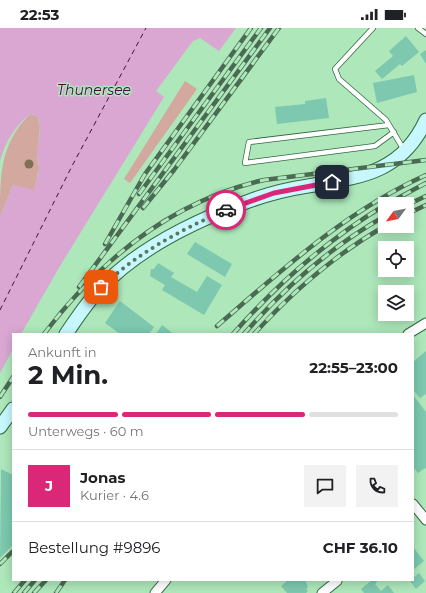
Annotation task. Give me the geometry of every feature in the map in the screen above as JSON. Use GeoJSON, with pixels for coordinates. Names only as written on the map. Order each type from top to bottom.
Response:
{"type":"FeatureCollection","features":[{"type":"Feature","properties":{"kind":"street"},"geometry":{"type":"LineString","coordinates":[[67,333],[94,295],[113,276],[150,249],[180,231],[227,210],[274,193],[358,178],[382,168],[405,151],[417,137],[426,120]]}},
{"type":"Feature","properties":{"kind":"street"},"geometry":{"type":"LineString","coordinates":[[410,333],[426,324]]}},
{"type":"Feature","properties":{"kind":"street"},"geometry":{"type":"LineString","coordinates":[[0,427],[12,409]]}},
{"type":"Feature","properties":{"kind":"street"},"geometry":{"type":"LineString","coordinates":[[414,505],[424,515]]}},
{"type":"Feature","properties":{"kind":"street"},"geometry":{"type":"LineString","coordinates":[[155,593],[165,581]]}},
{"type":"Feature","properties":{"kind":"street"},"geometry":{"type":"LineString","coordinates":[[322,593],[337,581]]}},
{"type":"Feature","properties":{"kind":"lane"},"geometry":{"type":"LineString","coordinates":[[373,28],[335,69],[339,79],[386,120],[405,151]]}},
{"type":"Feature","properties":{"kind":"lane"},"geometry":{"type":"LineString","coordinates":[[418,28],[426,34]]}},
{"type":"Feature","properties":{"kind":"lane"},"geometry":{"type":"LineString","coordinates":[[389,125],[249,142],[245,163],[375,146],[394,132]]}},
{"type":"Feature","properties":{"kind":"shaded area"},"geometry":{"type":"Polygon","coordinates":[[[185,81],[197,89],[130,183],[124,179],[185,81]]]}},
{"type":"Feature","properties":{"kind":"shaded area"},"geometry":{"type":"Polygon","coordinates":[[[30,114],[37,116],[40,126],[37,158],[39,168],[34,191],[13,185],[0,217],[0,187],[7,149],[20,125],[30,114]]]}},
{"type":"Feature","properties":{"kind":"water","name":"Thunersee"},"geometry":{"type":"Polygon","coordinates":[[[0,28],[236,28],[219,51],[200,38],[193,41],[156,91],[164,97],[60,266],[22,333],[12,333],[12,351],[0,373],[0,217],[13,185],[34,190],[39,169],[37,154],[40,130],[40,124],[35,115],[30,114],[11,135],[0,161],[0,28]]]}},
{"type":"Feature","properties":{"kind":"building"},"geometry":{"type":"Polygon","coordinates":[[[406,36],[419,52],[402,66],[400,64],[382,79],[375,71],[393,56],[389,51],[406,36]]]}},
{"type":"Feature","properties":{"kind":"building"},"geometry":{"type":"Polygon","coordinates":[[[426,50],[426,64],[420,54],[426,50]]]}},
{"type":"Feature","properties":{"kind":"building"},"geometry":{"type":"Polygon","coordinates":[[[414,75],[417,92],[377,103],[373,83],[414,75]]]}},
{"type":"Feature","properties":{"kind":"building"},"geometry":{"type":"Polygon","coordinates":[[[326,98],[329,118],[277,124],[275,107],[305,104],[305,101],[326,98]]]}},
{"type":"Feature","properties":{"kind":"building"},"geometry":{"type":"Polygon","coordinates":[[[195,242],[232,264],[225,277],[187,254],[195,242]]]}},
{"type":"Feature","properties":{"kind":"building"},"geometry":{"type":"Polygon","coordinates":[[[158,263],[174,273],[171,277],[197,292],[207,276],[222,285],[204,315],[162,290],[165,285],[150,276],[151,269],[154,269],[158,263]]]}},
{"type":"Feature","properties":{"kind":"building"},"geometry":{"type":"Polygon","coordinates":[[[120,301],[154,327],[150,333],[119,333],[105,323],[120,301]]]}},
{"type":"Feature","properties":{"kind":"building"},"geometry":{"type":"Polygon","coordinates":[[[162,325],[173,333],[157,333],[162,325]]]}},
{"type":"Feature","properties":{"kind":"building"},"geometry":{"type":"Polygon","coordinates":[[[426,351],[426,394],[420,398],[414,391],[414,361],[426,351]]]}},
{"type":"Feature","properties":{"kind":"building"},"geometry":{"type":"Polygon","coordinates":[[[414,396],[426,412],[426,469],[425,468],[418,473],[414,468],[414,396]]]}},
{"type":"Feature","properties":{"kind":"building"},"geometry":{"type":"Polygon","coordinates":[[[1,469],[12,474],[12,546],[0,558],[1,469]]]}},
{"type":"Feature","properties":{"kind":"building"},"geometry":{"type":"Polygon","coordinates":[[[414,548],[424,561],[414,569],[414,548]]]}},
{"type":"Feature","properties":{"kind":"building"},"geometry":{"type":"Polygon","coordinates":[[[419,573],[425,581],[416,589],[410,581],[414,581],[414,577],[419,573]]]}},
{"type":"Feature","properties":{"kind":"building"},"geometry":{"type":"Polygon","coordinates":[[[287,581],[305,581],[308,587],[306,589],[308,591],[306,593],[287,593],[281,586],[287,581]]]}},
{"type":"Feature","properties":{"kind":"building"},"geometry":{"type":"Polygon","coordinates":[[[371,581],[376,581],[375,584],[381,591],[388,585],[394,593],[364,593],[361,589],[371,581]]]}},
{"type":"Feature","properties":{"kind":"ferry route"},"geometry":{"type":"LineString","coordinates":[[0,310],[72,166],[146,28]]}},
{"type":"Feature","properties":{"kind":"railway"},"geometry":{"type":"LineString","coordinates":[[105,244],[145,174],[251,28]]}},
{"type":"Feature","properties":{"kind":"railway"},"geometry":{"type":"LineString","coordinates":[[139,194],[261,28]]}},
{"type":"Feature","properties":{"kind":"railway"},"geometry":{"type":"LineString","coordinates":[[79,287],[270,28]]}},
{"type":"Feature","properties":{"kind":"railway"},"geometry":{"type":"LineString","coordinates":[[143,208],[174,170],[279,28]]}},
{"type":"Feature","properties":{"kind":"railway"},"geometry":{"type":"LineString","coordinates":[[45,333],[89,282],[114,258],[140,237],[169,218],[199,203],[230,190],[264,180],[426,160]]}},
{"type":"Feature","properties":{"kind":"railway"},"geometry":{"type":"LineString","coordinates":[[217,326],[266,283],[342,224],[397,189],[426,175]]}},
{"type":"Feature","properties":{"kind":"railway"},"geometry":{"type":"LineString","coordinates":[[400,197],[426,183]]}},
{"type":"Feature","properties":{"kind":"railway"},"geometry":{"type":"LineString","coordinates":[[414,202],[426,196]]}},
{"type":"Feature","properties":{"kind":"railway"},"geometry":{"type":"LineString","coordinates":[[414,211],[426,205]]}},
{"type":"Feature","properties":{"kind":"railway"},"geometry":{"type":"LineString","coordinates":[[234,333],[268,297],[304,264],[343,233],[378,209]]}},
{"type":"Feature","properties":{"kind":"railway"},"geometry":{"type":"LineString","coordinates":[[245,333],[292,284],[328,254],[378,220]]}},
{"type":"Feature","properties":{"kind":"railway"},"geometry":{"type":"LineString","coordinates":[[255,333],[284,303],[315,275],[332,261],[378,230]]}},
{"type":"Feature","properties":{"kind":"railway"},"geometry":{"type":"LineString","coordinates":[[0,397],[12,379]]}},
{"type":"Feature","properties":{"kind":"railway"},"geometry":{"type":"LineString","coordinates":[[0,564],[12,552]]}},
{"type":"Feature","properties":{"kind":"railway"},"geometry":{"type":"LineString","coordinates":[[14,593],[24,581]]}},
{"type":"Feature","properties":{"kind":"railway"},"geometry":{"type":"LineString","coordinates":[[24,593],[34,581]]}},
{"type":"Feature","properties":{"kind":"railway"},"geometry":{"type":"LineString","coordinates":[[34,593],[45,581]]}},
{"type":"Feature","properties":{"kind":"railway"},"geometry":{"type":"LineString","coordinates":[[56,593],[64,581]]}},
{"type":"Feature","properties":{"kind":"way so far"},"geometry":{"type":"LineString","coordinates":[[101,287],[123,268],[150,249],[180,231],[226,210]]}},
{"type":"Feature","properties":{"kind":"route"},"geometry":{"type":"LineString","coordinates":[[226,210],[274,193],[332,182]]}}]}
